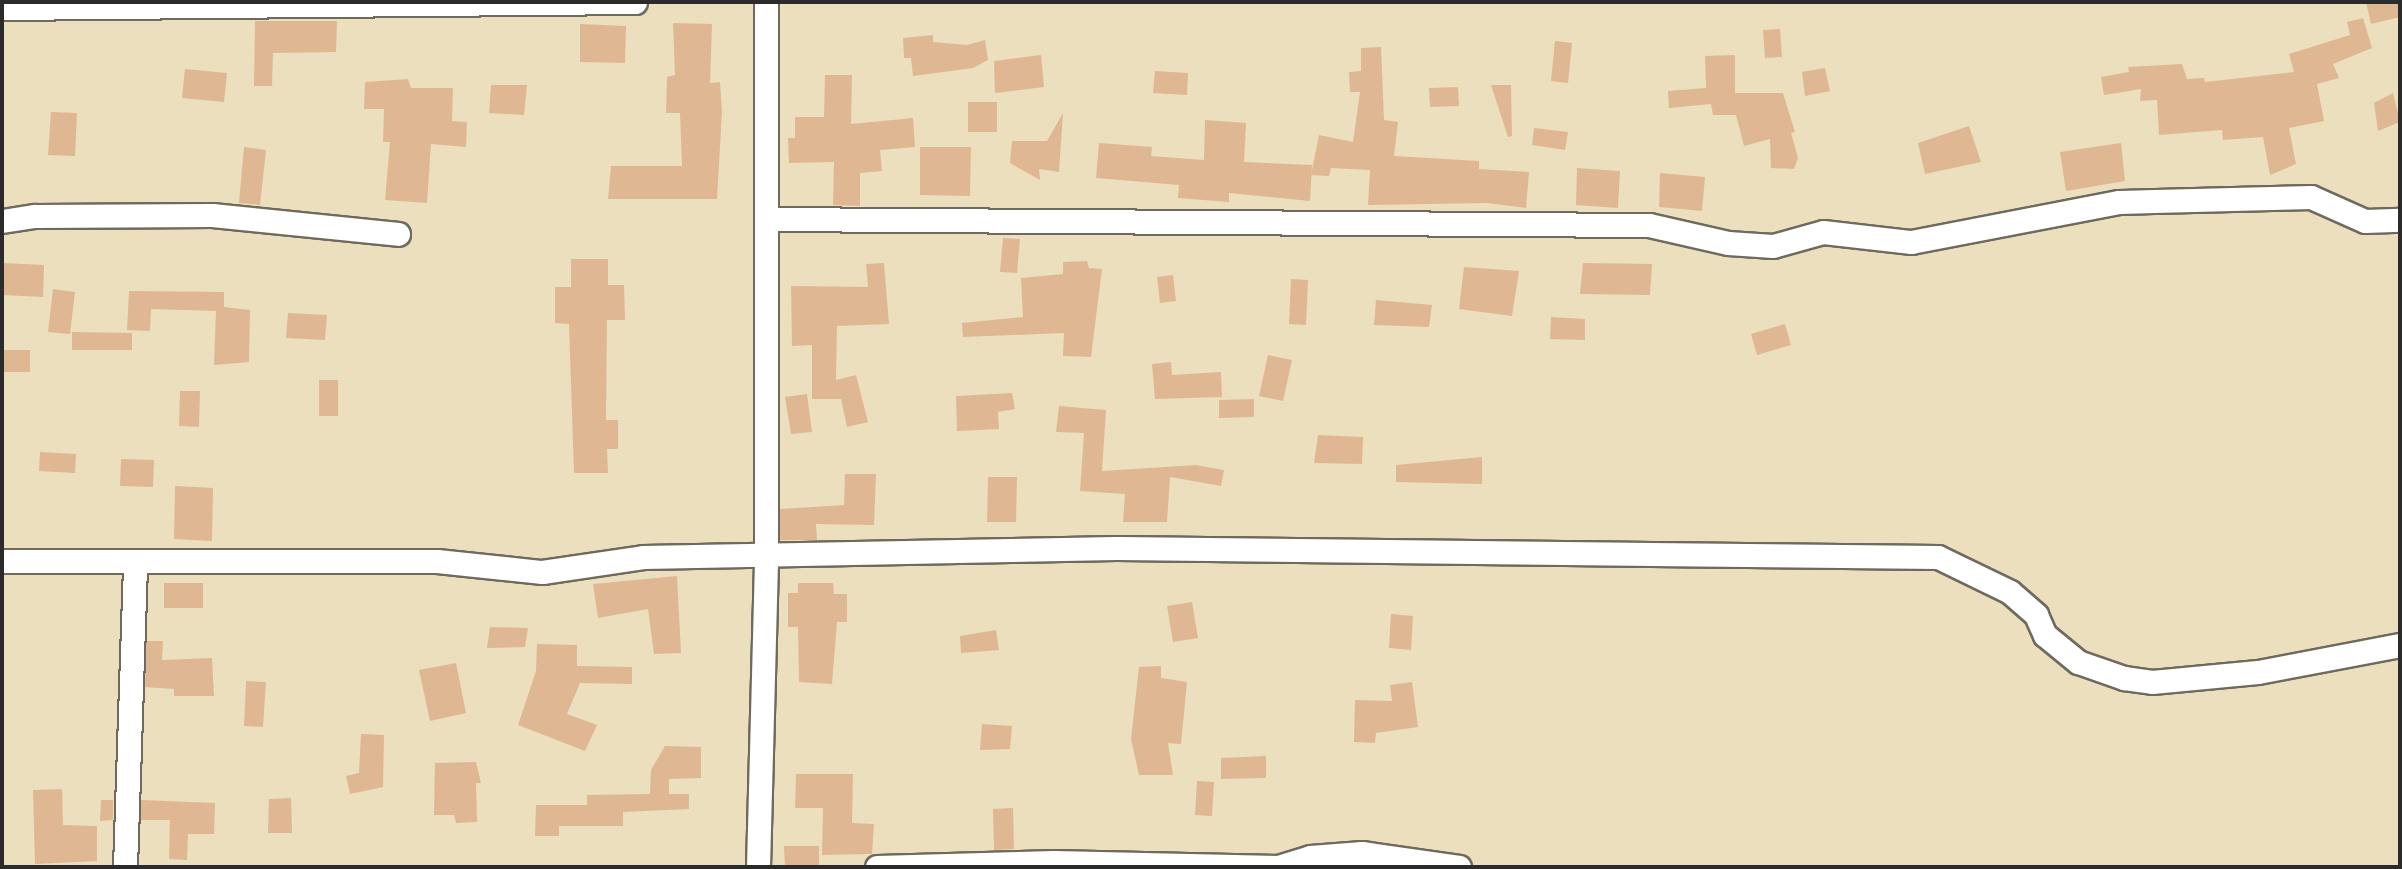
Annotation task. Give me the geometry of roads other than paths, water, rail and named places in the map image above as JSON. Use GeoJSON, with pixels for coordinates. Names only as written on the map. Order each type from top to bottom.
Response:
{"type":"FeatureCollection","features":[{"type":"Feature","properties":{"kind":"street"},"geometry":{"type":"LineString","coordinates":[[2,8],[635,2]]}},
{"type":"Feature","properties":{"kind":"street"},"geometry":{"type":"LineString","coordinates":[[758,867],[766,554],[766,2]]}},
{"type":"Feature","properties":{"kind":"street"},"geometry":{"type":"LineString","coordinates":[[766,219],[1649,225],[1728,243],[1773,246],[1823,232],[1911,242],[2119,202],[2311,197],[2365,221],[2400,220]]}},
{"type":"Feature","properties":{"kind":"street"},"geometry":{"type":"LineString","coordinates":[[2,221],[35,216],[212,215],[398,234]]}},
{"type":"Feature","properties":{"kind":"street"},"geometry":{"type":"LineString","coordinates":[[2,561],[438,561],[542,572],[643,557],[1116,548],[1938,557],[2010,592],[2036,615],[2045,635],[2078,662],[2124,678],[2152,682],[2258,672],[2400,645]]}},
{"type":"Feature","properties":{"kind":"street"},"geometry":{"type":"LineString","coordinates":[[125,867],[135,561]]}},
{"type":"Feature","properties":{"kind":"street"},"geometry":{"type":"LineString","coordinates":[[877,867],[1054,862],[1279,867],[1310,857],[1362,853],[1459,867]]}},
{"type":"Feature","properties":{"kind":"street"},"geometry":{"type":"LineString","coordinates":[[1469,867],[1478,867]]}}]}
